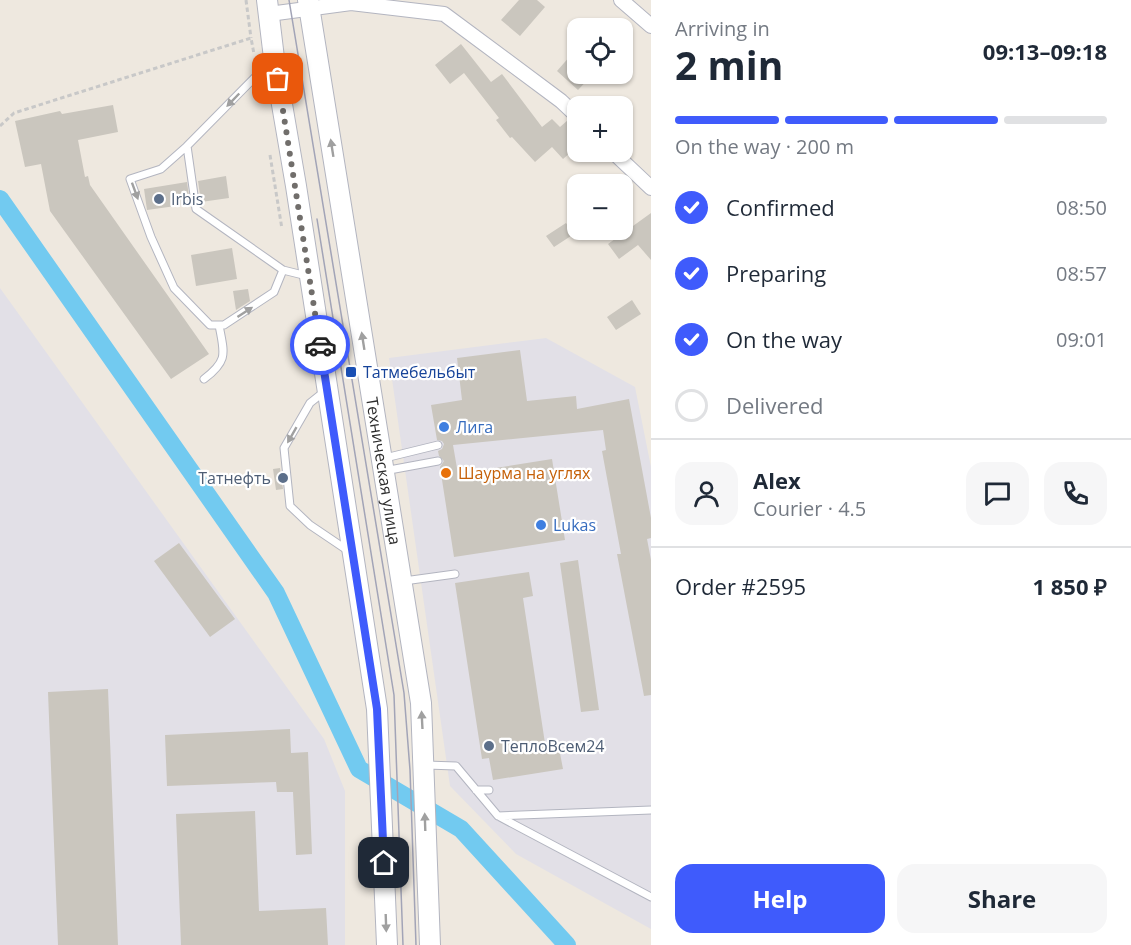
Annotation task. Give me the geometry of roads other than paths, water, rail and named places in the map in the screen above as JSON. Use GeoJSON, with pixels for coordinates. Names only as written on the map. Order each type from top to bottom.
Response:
{"type":"FeatureCollection","features":[{"type":"Feature","properties":{"kind":"main road","name":"Техническая улица"},"geometry":{"type":"LineString","coordinates":[[309,4],[421,703],[426,865],[432,939]]}},
{"type":"Feature","properties":{"kind":"main road"},"geometry":{"type":"LineString","coordinates":[[268,7],[274,58],[377,709],[387,945]]}},
{"type":"Feature","properties":{"kind":"street"},"geometry":{"type":"LineString","coordinates":[[621,0],[651,26]]}},
{"type":"Feature","properties":{"kind":"street"},"geometry":{"type":"LineString","coordinates":[[268,7],[352,2],[444,15],[567,107]]}},
{"type":"Feature","properties":{"kind":"street"},"geometry":{"type":"LineString","coordinates":[[624,162],[651,188]]}},
{"type":"Feature","properties":{"kind":"lane"},"geometry":{"type":"LineString","coordinates":[[274,58],[187,147],[161,169],[130,179],[151,237],[174,288],[210,325],[224,325],[274,292],[283,270]]}},
{"type":"Feature","properties":{"kind":"lane"},"geometry":{"type":"LineString","coordinates":[[187,147],[196,209],[283,270],[309,277]]}},
{"type":"Feature","properties":{"kind":"lane"},"geometry":{"type":"LineString","coordinates":[[204,379],[216,370],[224,356],[219,325]]}},
{"type":"Feature","properties":{"kind":"lane"},"geometry":{"type":"LineString","coordinates":[[327,389],[310,403],[284,448],[290,506],[310,525],[352,553]]}},
{"type":"Feature","properties":{"kind":"lane"},"geometry":{"type":"LineString","coordinates":[[383,465],[438,445]]}},
{"type":"Feature","properties":{"kind":"lane"},"geometry":{"type":"LineString","coordinates":[[383,465],[438,461]]}},
{"type":"Feature","properties":{"kind":"lane"},"geometry":{"type":"LineString","coordinates":[[401,581],[455,574]]}},
{"type":"Feature","properties":{"kind":"lane"},"geometry":{"type":"LineString","coordinates":[[424,772],[456,766],[498,816],[651,897]]}},
{"type":"Feature","properties":{"kind":"lane"},"geometry":{"type":"LineString","coordinates":[[477,790],[489,790]]}},
{"type":"Feature","properties":{"kind":"lane"},"geometry":{"type":"LineString","coordinates":[[498,816],[651,810]]}},
{"type":"Feature","properties":{"kind":"waterway"},"geometry":{"type":"LineString","coordinates":[[0,199],[276,593],[359,769],[461,829],[567,945]]}},
{"type":"Feature","properties":{"kind":"tram line"},"geometry":{"type":"LineString","coordinates":[[289,0],[404,693],[410,770],[416,945]]}},
{"type":"Feature","properties":{"kind":"tram line"},"geometry":{"type":"LineString","coordinates":[[317,219],[394,695],[403,945]]}},
{"type":"Feature","properties":{"kind":"place","name":"Irbis"},"geometry":{"type":"Point","coordinates":[159,199]}},
{"type":"Feature","properties":{"kind":"place","name":"Татмебельбыт"},"geometry":{"type":"Point","coordinates":[351,372]}},
{"type":"Feature","properties":{"kind":"place","name":"Лига"},"geometry":{"type":"Point","coordinates":[444,427]}},
{"type":"Feature","properties":{"kind":"place","name":"Шаурма на углях"},"geometry":{"type":"Point","coordinates":[446,473]}},
{"type":"Feature","properties":{"kind":"place","name":"Татнефть"},"geometry":{"type":"Point","coordinates":[283,478]}},
{"type":"Feature","properties":{"kind":"place","name":"Lukas"},"geometry":{"type":"Point","coordinates":[541,525]}},
{"type":"Feature","properties":{"kind":"place","name":"ТеплоВсем24"},"geometry":{"type":"Point","coordinates":[489,746]}}]}
